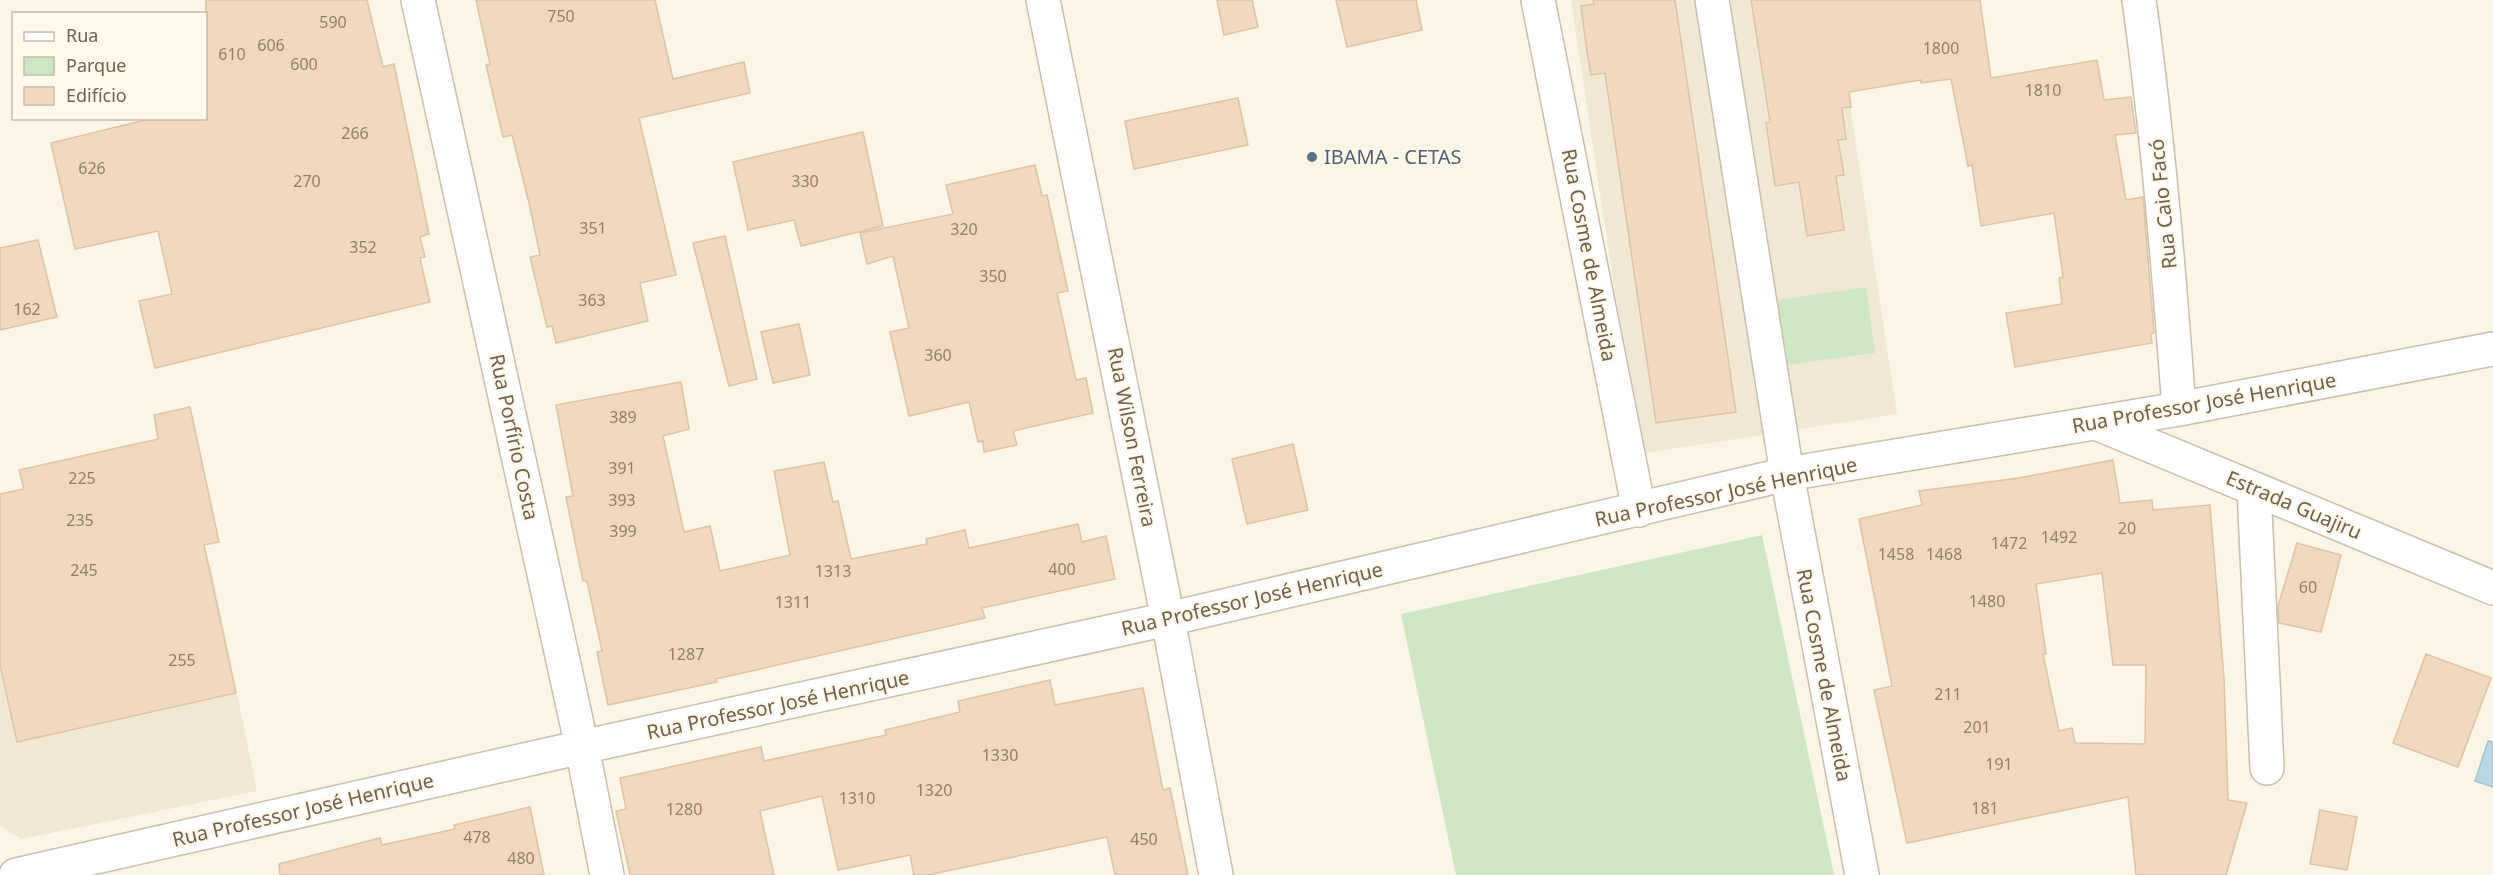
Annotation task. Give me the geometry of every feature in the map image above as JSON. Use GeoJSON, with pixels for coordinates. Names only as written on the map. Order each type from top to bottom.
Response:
{"type":"FeatureCollection","features":[{"type":"Feature","properties":{"kind":"street","name":"Rua Porfírio Costa"},"geometry":{"type":"LineString","coordinates":[[418,0],[582,747],[607,875]]}},
{"type":"Feature","properties":{"kind":"street","name":"Rua Wilson Ferreira"},"geometry":{"type":"LineString","coordinates":[[1043,0],[1168,619],[1216,875]]}},
{"type":"Feature","properties":{"kind":"street","name":"Rua Cosme de Almeida"},"geometry":{"type":"LineString","coordinates":[[1538,0],[1639,510]]}},
{"type":"Feature","properties":{"kind":"street","name":"Rua Cosme de Almeida"},"geometry":{"type":"LineString","coordinates":[[1712,0],[1787,474],[1862,875]]}},
{"type":"Feature","properties":{"kind":"street","name":"Rua Caio Facó"},"geometry":{"type":"LineString","coordinates":[[2139,0],[2151,80],[2169,258],[2179,409]]}},
{"type":"Feature","properties":{"kind":"street","name":"Rua Professor José Henrique"},"geometry":{"type":"LineString","coordinates":[[16,875],[582,747],[1168,619],[1787,474],[2179,409],[2493,349]]}},
{"type":"Feature","properties":{"kind":"street","name":"Estrada Guajiru"},"geometry":{"type":"LineString","coordinates":[[2096,423],[2493,588]]}},
{"type":"Feature","properties":{"kind":"street"},"geometry":{"type":"LineString","coordinates":[[2254,489],[2267,768]]}},
{"type":"Feature","properties":{"kind":"shaded area"},"geometry":{"type":"Polygon","coordinates":[[[1571,0],[1834,0],[1897,414],[1639,454],[1571,0]]]}},
{"type":"Feature","properties":{"kind":"shaded area"},"geometry":{"type":"Polygon","coordinates":[[[211,566],[257,791],[21,839],[0,825],[0,612],[211,566]]]}},
{"type":"Feature","properties":{"kind":"green space"},"geometry":{"type":"Polygon","coordinates":[[[1866,287],[1875,353],[1786,365],[1776,300],[1866,287]]]}},
{"type":"Feature","properties":{"kind":"green space"},"geometry":{"type":"Polygon","coordinates":[[[1762,535],[1834,875],[1456,875],[1401,614],[1762,535]]]}},
{"type":"Feature","properties":{"kind":"water"},"geometry":{"type":"Polygon","coordinates":[[[2488,741],[2493,742],[2493,787],[2475,781],[2488,741]]]}},
{"type":"Feature","properties":{"kind":"building"},"geometry":{"type":"Polygon","coordinates":[[[206,0],[367,0],[383,67],[394,64],[429,234],[420,237],[425,257],[420,258],[430,302],[155,368],[139,301],[172,294],[158,231],[75,249],[51,143],[145,120],[207,120],[206,0]]]}},
{"type":"Feature","properties":{"kind":"building"},"geometry":{"type":"Polygon","coordinates":[[[476,0],[655,0],[673,79],[744,62],[750,93],[639,118],[676,275],[640,283],[648,321],[556,343],[552,326],[547,327],[530,257],[540,255],[529,203],[512,135],[503,137],[486,65],[490,64],[476,0]]]}},
{"type":"Feature","properties":{"kind":"building"},"geometry":{"type":"Polygon","coordinates":[[[1217,0],[1252,0],[1258,27],[1224,35],[1217,0]]]}},
{"type":"Feature","properties":{"kind":"building"},"geometry":{"type":"Polygon","coordinates":[[[1336,0],[1416,0],[1422,30],[1347,47],[1336,0]]]}},
{"type":"Feature","properties":{"kind":"building"},"geometry":{"type":"Polygon","coordinates":[[[1593,0],[1675,0],[1736,412],[1656,423],[1605,73],[1591,75],[1587,52],[1581,6],[1594,4],[1593,0]]]}},
{"type":"Feature","properties":{"kind":"building"},"geometry":{"type":"Polygon","coordinates":[[[1751,0],[1980,0],[1991,78],[2097,60],[2104,100],[2131,97],[2136,133],[2115,135],[2126,200],[2143,197],[2154,333],[2151,334],[2152,343],[2015,367],[2006,313],[2062,304],[2059,278],[2063,277],[2054,213],[1981,226],[1972,165],[1968,166],[1951,79],[1921,83],[1921,80],[1849,92],[1851,107],[1842,108],[1846,139],[1838,140],[1844,175],[1836,176],[1844,230],[1807,236],[1799,182],[1775,186],[1766,123],[1770,122],[1751,0]]]}},
{"type":"Feature","properties":{"kind":"building"},"geometry":{"type":"Polygon","coordinates":[[[1238,98],[1248,145],[1134,169],[1125,121],[1238,98]]]}},
{"type":"Feature","properties":{"kind":"building"},"geometry":{"type":"Polygon","coordinates":[[[863,132],[883,226],[801,246],[794,220],[748,230],[733,162],[863,132]]]}},
{"type":"Feature","properties":{"kind":"building"},"geometry":{"type":"Polygon","coordinates":[[[1035,165],[1042,196],[1047,195],[1068,291],[1057,293],[1076,380],[1086,378],[1093,413],[1013,431],[1017,445],[984,452],[983,441],[978,442],[969,402],[909,416],[890,332],[909,328],[893,256],[867,264],[860,233],[953,214],[946,185],[1035,165]]]}},
{"type":"Feature","properties":{"kind":"building"},"geometry":{"type":"Polygon","coordinates":[[[725,236],[757,379],[729,386],[693,243],[725,236]]]}},
{"type":"Feature","properties":{"kind":"building"},"geometry":{"type":"Polygon","coordinates":[[[38,240],[57,317],[0,330],[0,248],[38,240]]]}},
{"type":"Feature","properties":{"kind":"building"},"geometry":{"type":"Polygon","coordinates":[[[799,324],[810,375],[773,383],[761,332],[799,324]]]}},
{"type":"Feature","properties":{"kind":"building"},"geometry":{"type":"Polygon","coordinates":[[[681,382],[689,429],[663,436],[684,532],[710,526],[720,571],[790,555],[774,471],[824,462],[833,502],[838,501],[851,559],[927,544],[926,539],[965,530],[969,548],[1078,524],[1082,542],[1106,536],[1115,579],[982,608],[985,618],[716,679],[717,682],[608,705],[597,652],[602,651],[587,581],[583,581],[566,497],[573,496],[556,405],[681,382]]]}},
{"type":"Feature","properties":{"kind":"building"},"geometry":{"type":"Polygon","coordinates":[[[190,407],[219,542],[204,545],[236,693],[17,742],[0,665],[0,494],[24,489],[19,470],[158,439],[154,415],[190,407]]]}},
{"type":"Feature","properties":{"kind":"building"},"geometry":{"type":"Polygon","coordinates":[[[1293,444],[1308,510],[1247,524],[1232,459],[1293,444]]]}},
{"type":"Feature","properties":{"kind":"building"},"geometry":{"type":"Polygon","coordinates":[[[2113,460],[2120,503],[2152,500],[2153,510],[2210,505],[2224,678],[2228,800],[2247,803],[2226,875],[2136,875],[2128,797],[1907,843],[1874,690],[1892,686],[1859,519],[1922,505],[1919,491],[2019,478],[2113,460]],[[2102,573],[2036,584],[2046,654],[2043,654],[2059,731],[2072,728],[2075,743],[2145,744],[2146,665],[2113,665],[2102,573]]]}},
{"type":"Feature","properties":{"kind":"building"},"geometry":{"type":"Polygon","coordinates":[[[2297,543],[2341,555],[2321,632],[2279,623],[2278,606],[2297,543]]]}},
{"type":"Feature","properties":{"kind":"building"},"geometry":{"type":"Polygon","coordinates":[[[2426,654],[2491,678],[2458,767],[2393,743],[2426,654]]]}},
{"type":"Feature","properties":{"kind":"building"},"geometry":{"type":"Polygon","coordinates":[[[1050,680],[1055,705],[1143,688],[1163,790],[1170,788],[1188,875],[1115,875],[1107,837],[928,875],[914,875],[910,855],[838,870],[822,796],[760,811],[774,875],[630,875],[616,811],[626,809],[620,778],[761,747],[764,761],[886,735],[885,730],[960,712],[958,701],[1050,680]]]}},
{"type":"Feature","properties":{"kind":"building"},"geometry":{"type":"Polygon","coordinates":[[[530,807],[544,875],[280,875],[279,864],[380,838],[382,845],[455,829],[454,825],[530,807]]]}},
{"type":"Feature","properties":{"kind":"building"},"geometry":{"type":"Polygon","coordinates":[[[2320,810],[2357,817],[2347,870],[2310,864],[2320,810]]]}},
{"type":"Feature","properties":{"kind":"place","name":"IBAMA - CETAS"},"geometry":{"type":"Point","coordinates":[1312,157]}}]}
